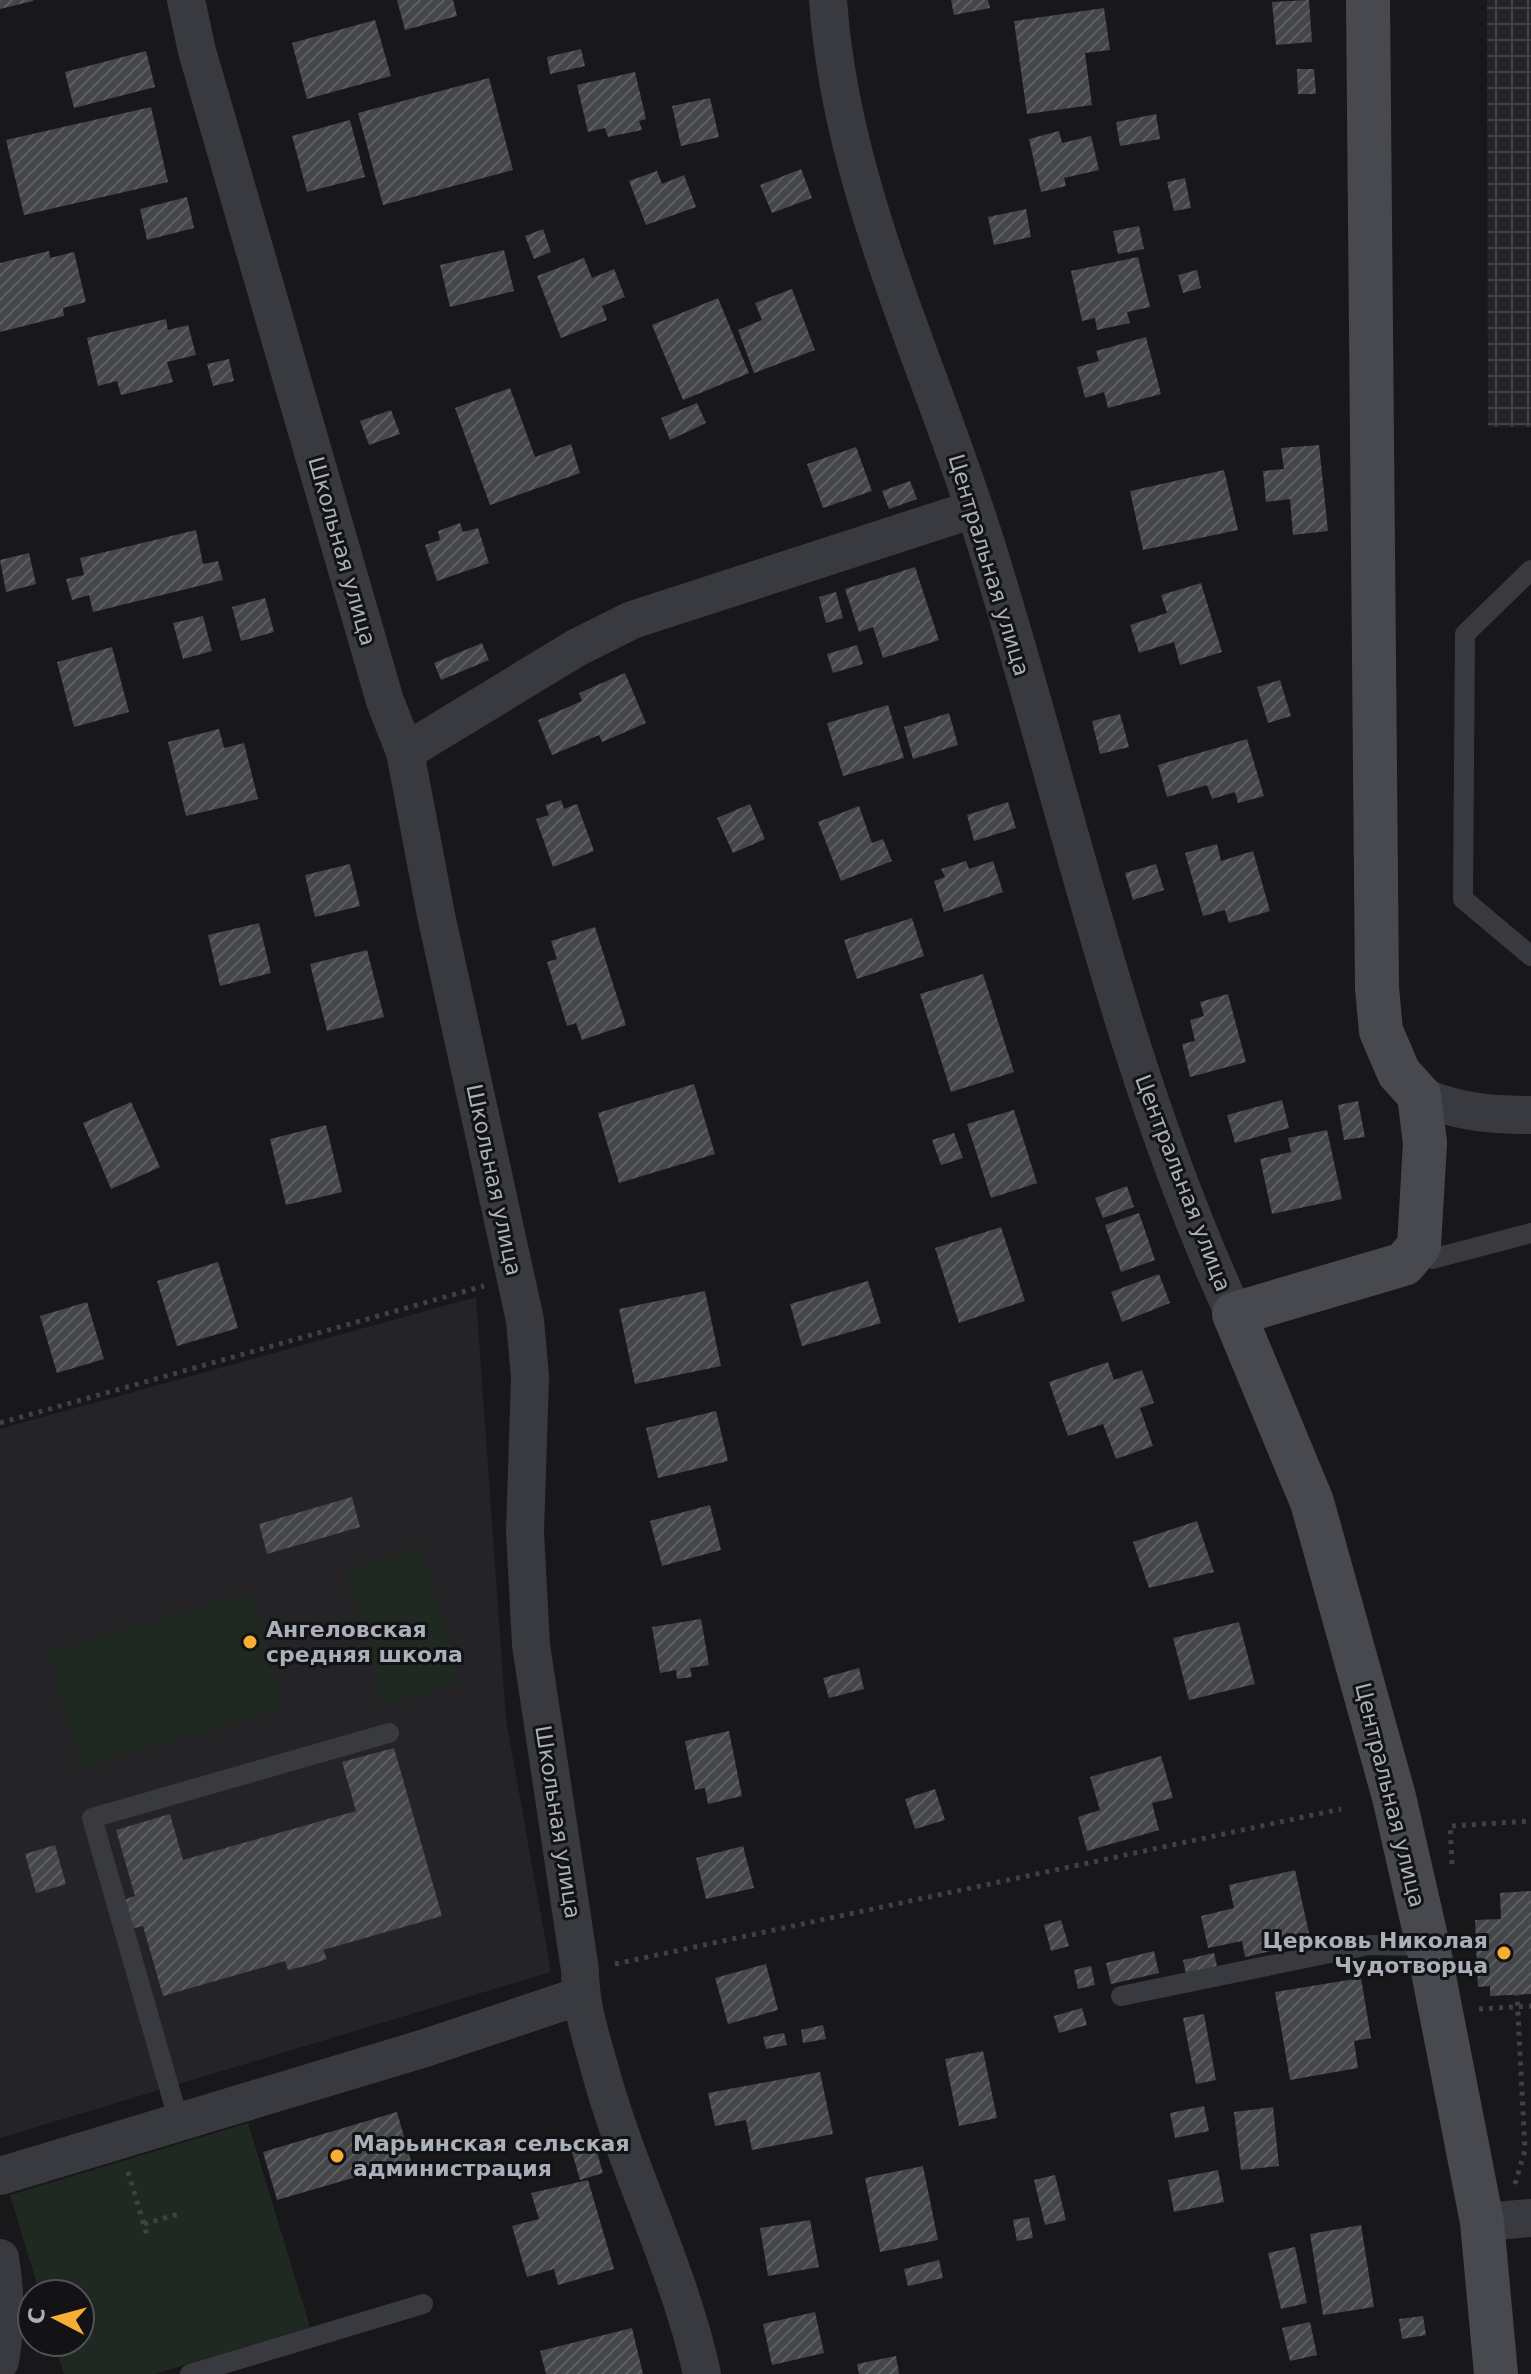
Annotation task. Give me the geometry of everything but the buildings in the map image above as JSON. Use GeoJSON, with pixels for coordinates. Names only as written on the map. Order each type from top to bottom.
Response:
{"type":"FeatureCollection","features":[{"type":"Feature","properties":{"kind":"street","name":"Школьная улица"},"geometry":{"type":"LineString","coordinates":[[186,0],[197,51],[381,686],[405,752],[439,930],[525,1320],[530,1377],[525,1532],[531,1645],[580,1983],[609,2103],[692,2327],[702,2374]]}},
{"type":"Feature","properties":{"kind":"street","name":"Центральная улица"},"geometry":{"type":"LineString","coordinates":[[828,0],[832,55],[849,139],[974,509],[1072,852],[1156,1125],[1312,1502],[1394,1797],[1428,1946],[1482,2222],[1496,2374]]}},
{"type":"Feature","properties":{"kind":"street"},"geometry":{"type":"LineString","coordinates":[[1368,0],[1377,988],[1381,1031],[1399,1073],[1419,1095],[1438,1105],[1475,1113],[1531,1115]]}},
{"type":"Feature","properties":{"kind":"street"},"geometry":{"type":"LineString","coordinates":[[405,752],[576,648],[632,620],[974,509]]}},
{"type":"Feature","properties":{"kind":"street"},"geometry":{"type":"LineString","coordinates":[[1234,1314],[1404,1264],[1419,1246],[1425,1143],[1419,1095]]}},
{"type":"Feature","properties":{"kind":"street"},"geometry":{"type":"LineString","coordinates":[[0,2176],[425,2048],[580,1983]]}},
{"type":"Feature","properties":{"kind":"street"},"geometry":{"type":"LineString","coordinates":[[1482,2222],[1531,2218]]}},
{"type":"Feature","properties":{"kind":"street"},"geometry":{"type":"LineString","coordinates":[[0,2258],[5,2288],[5,2336],[0,2361]]}},
{"type":"Feature","properties":{"kind":"lane"},"geometry":{"type":"LineString","coordinates":[[1531,570],[1465,634],[1463,899],[1531,956]]}},
{"type":"Feature","properties":{"kind":"lane"},"geometry":{"type":"LineString","coordinates":[[1419,1246],[1432,1259],[1531,1233]]}},
{"type":"Feature","properties":{"kind":"lane"},"geometry":{"type":"LineString","coordinates":[[179,2122],[92,1818],[389,1733]]}},
{"type":"Feature","properties":{"kind":"lane"},"geometry":{"type":"LineString","coordinates":[[1121,1996],[1369,1945],[1428,1946]]}},
{"type":"Feature","properties":{"kind":"lane"},"geometry":{"type":"LineString","coordinates":[[190,2374],[423,2304]]}},
{"type":"Feature","properties":{"kind":"path"},"geometry":{"type":"LineString","coordinates":[[0,1423],[515,1277]]}},
{"type":"Feature","properties":{"kind":"path"},"geometry":{"type":"LineString","coordinates":[[580,1983],[1341,1809]]}},
{"type":"Feature","properties":{"kind":"path"},"geometry":{"type":"LineString","coordinates":[[1452,1871],[1450,1826],[1531,1821]]}},
{"type":"Feature","properties":{"kind":"path"},"geometry":{"type":"LineString","coordinates":[[1474,1994],[1477,2010],[1531,2006]]}},
{"type":"Feature","properties":{"kind":"path"},"geometry":{"type":"LineString","coordinates":[[1517,1994],[1525,2150]]}},
{"type":"Feature","properties":{"kind":"path"},"geometry":{"type":"LineString","coordinates":[[119,2140],[148,2238]]}},
{"type":"Feature","properties":{"kind":"path"},"geometry":{"type":"LineString","coordinates":[[144,2224],[178,2214]]}},
{"type":"Feature","properties":{"kind":"shaded area"},"geometry":{"type":"Polygon","coordinates":[[[1487,0],[1531,0],[1531,427],[1488,427],[1487,0]]]}},
{"type":"Feature","properties":{"kind":"shaded area","name":"Ангеловская средняя школа"},"geometry":{"type":"Polygon","coordinates":[[[476,1297],[506,1719],[551,1972],[0,2138],[0,1429],[476,1297]]]}},
{"type":"Feature","properties":{"kind":"shaded area"},"geometry":{"type":"Polygon","coordinates":[[[422,1548],[461,1683],[384,1704],[346,1570],[422,1548]]]}},
{"type":"Feature","properties":{"kind":"shaded area"},"geometry":{"type":"Polygon","coordinates":[[[250,1593],[283,1709],[81,1767],[48,1652],[250,1593]]]}},
{"type":"Feature","properties":{"kind":"shaded area"},"geometry":{"type":"Polygon","coordinates":[[[248,2123],[310,2327],[155,2374],[64,2374],[59,2358],[96,2358],[96,2278],[35,2278],[10,2195],[248,2123]]]}},
{"type":"Feature","properties":{"kind":"place","name":"Ангеловская средняя школа"},"geometry":{"type":"Point","coordinates":[250,1642]}},
{"type":"Feature","properties":{"kind":"place","name":"Церковь Николая Чудотворца"},"geometry":{"type":"Point","coordinates":[1504,1953]}},
{"type":"Feature","properties":{"kind":"place","name":"Марьинская сельская администрация"},"geometry":{"type":"Point","coordinates":[337,2156]}}]}
